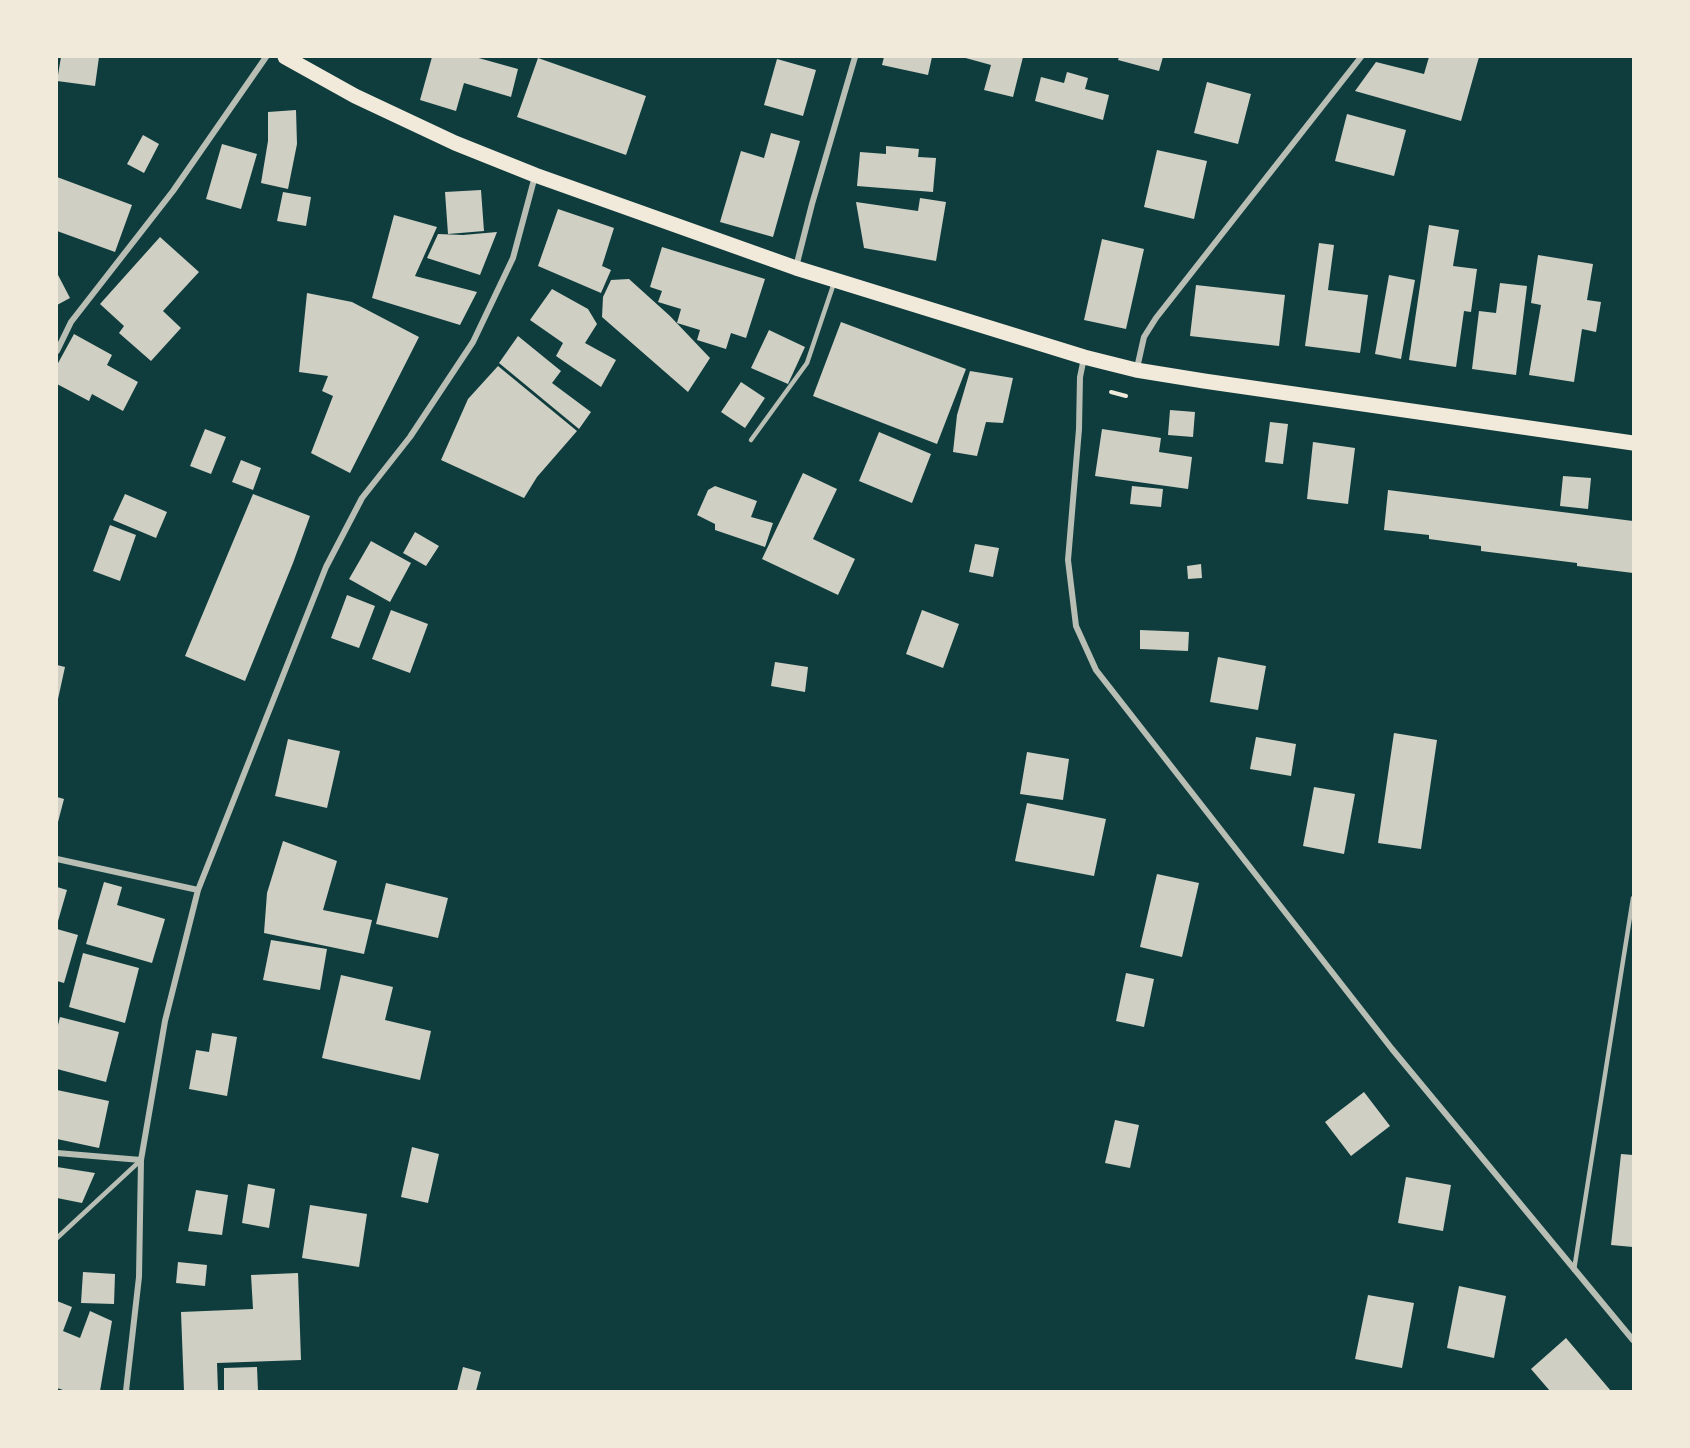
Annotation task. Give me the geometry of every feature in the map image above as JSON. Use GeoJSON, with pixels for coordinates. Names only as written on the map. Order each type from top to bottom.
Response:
{"type":"FeatureCollection","features":[{"type":"Feature","properties":{"kind":"main road"},"geometry":{"type":"LineString","coordinates":[[285,57],[356,96],[456,143],[535,175],[796,268],[1084,357],[1136,370],[1633,443]]}},
{"type":"Feature","properties":{"kind":"street"},"geometry":{"type":"LineString","coordinates":[[57,351],[71,322],[173,191],[266,57]]}},
{"type":"Feature","properties":{"kind":"street"},"geometry":{"type":"LineString","coordinates":[[796,268],[812,204],[855,57]]}},
{"type":"Feature","properties":{"kind":"street"},"geometry":{"type":"LineString","coordinates":[[1136,370],[1144,337],[1156,318],[1361,57]]}},
{"type":"Feature","properties":{"kind":"street"},"geometry":{"type":"LineString","coordinates":[[126,1391],[139,1277],[141,1160],[165,1021],[198,890],[326,567],[362,498],[410,437],[473,342],[513,258],[535,175]]}},
{"type":"Feature","properties":{"kind":"street"},"geometry":{"type":"LineString","coordinates":[[1084,357],[1080,377],[1079,429],[1068,560],[1076,626],[1096,670],[1392,1049],[1633,1340]]}},
{"type":"Feature","properties":{"kind":"street"},"geometry":{"type":"LineString","coordinates":[[57,859],[198,890]]}},
{"type":"Feature","properties":{"kind":"street"},"geometry":{"type":"LineString","coordinates":[[57,1153],[141,1160]]}},
{"type":"Feature","properties":{"kind":"lane"},"geometry":{"type":"LineString","coordinates":[[751,440],[807,363],[835,280]]}},
{"type":"Feature","properties":{"kind":"lane"},"geometry":{"type":"LineString","coordinates":[[1574,1270],[1633,898]]}},
{"type":"Feature","properties":{"kind":"lane"},"geometry":{"type":"LineString","coordinates":[[57,1238],[141,1160]]}},
{"type":"Feature","properties":{"kind":"building"},"geometry":{"type":"Polygon","coordinates":[[[61,57],[99,57],[95,86],[57,81],[61,57]]]}},
{"type":"Feature","properties":{"kind":"building"},"geometry":{"type":"Polygon","coordinates":[[[432,57],[475,57],[518,69],[511,97],[464,83],[456,111],[420,100],[432,57]]]}},
{"type":"Feature","properties":{"kind":"building"},"geometry":{"type":"Polygon","coordinates":[[[884,57],[932,57],[928,75],[882,65],[884,57]]]}},
{"type":"Feature","properties":{"kind":"building"},"geometry":{"type":"Polygon","coordinates":[[[962,57],[1023,57],[1013,97],[984,90],[991,65],[962,57]]]}},
{"type":"Feature","properties":{"kind":"building"},"geometry":{"type":"Polygon","coordinates":[[[1119,57],[1163,57],[1159,71],[1118,60],[1119,57]]]}},
{"type":"Feature","properties":{"kind":"building"},"geometry":{"type":"Polygon","coordinates":[[[1429,57],[1479,57],[1461,121],[1355,91],[1376,62],[1424,74],[1429,57]]]}},
{"type":"Feature","properties":{"kind":"building"},"geometry":{"type":"Polygon","coordinates":[[[538,58],[646,96],[626,155],[517,117],[538,58]]]}},
{"type":"Feature","properties":{"kind":"building"},"geometry":{"type":"Polygon","coordinates":[[[777,59],[816,70],[803,116],[764,105],[777,59]]]}},
{"type":"Feature","properties":{"kind":"building"},"geometry":{"type":"Polygon","coordinates":[[[1067,72],[1088,78],[1085,89],[1109,95],[1103,120],[1035,101],[1041,77],[1064,83],[1067,72]]]}},
{"type":"Feature","properties":{"kind":"building"},"geometry":{"type":"Polygon","coordinates":[[[1207,82],[1251,94],[1238,144],[1194,133],[1207,82]]]}},
{"type":"Feature","properties":{"kind":"building"},"geometry":{"type":"Polygon","coordinates":[[[296,110],[297,144],[288,189],[261,183],[268,141],[268,112],[296,110]]]}},
{"type":"Feature","properties":{"kind":"building"},"geometry":{"type":"Polygon","coordinates":[[[1347,114],[1406,130],[1394,176],[1335,161],[1347,114]]]}},
{"type":"Feature","properties":{"kind":"building"},"geometry":{"type":"Polygon","coordinates":[[[771,133],[800,141],[773,237],[720,222],[741,151],[764,158],[771,133]]]}},
{"type":"Feature","properties":{"kind":"building"},"geometry":{"type":"Polygon","coordinates":[[[143,135],[159,144],[144,173],[127,164],[143,135]]]}},
{"type":"Feature","properties":{"kind":"building"},"geometry":{"type":"Polygon","coordinates":[[[222,144],[257,154],[241,209],[206,199],[222,144]]]}},
{"type":"Feature","properties":{"kind":"building"},"geometry":{"type":"Polygon","coordinates":[[[886,146],[919,149],[918,157],[936,158],[933,192],[857,186],[860,152],[886,154],[886,146]]]}},
{"type":"Feature","properties":{"kind":"building"},"geometry":{"type":"Polygon","coordinates":[[[1157,150],[1207,161],[1194,219],[1144,207],[1157,150]]]}},
{"type":"Feature","properties":{"kind":"building"},"geometry":{"type":"Polygon","coordinates":[[[57,177],[132,205],[115,252],[57,231],[57,177]]]}},
{"type":"Feature","properties":{"kind":"building"},"geometry":{"type":"Polygon","coordinates":[[[481,190],[484,231],[448,234],[445,192],[481,190]]]}},
{"type":"Feature","properties":{"kind":"building"},"geometry":{"type":"Polygon","coordinates":[[[283,192],[311,197],[306,226],[277,221],[283,192]]]}},
{"type":"Feature","properties":{"kind":"building"},"geometry":{"type":"Polygon","coordinates":[[[920,198],[946,202],[936,261],[864,248],[856,202],[918,211],[920,198]]]}},
{"type":"Feature","properties":{"kind":"building"},"geometry":{"type":"Polygon","coordinates":[[[558,209],[614,228],[602,266],[611,270],[601,293],[538,266],[558,209]]]}},
{"type":"Feature","properties":{"kind":"building"},"geometry":{"type":"Polygon","coordinates":[[[394,215],[437,227],[415,276],[477,292],[460,325],[372,298],[394,215]]]}},
{"type":"Feature","properties":{"kind":"building"},"geometry":{"type":"Polygon","coordinates":[[[1429,225],[1459,230],[1453,266],[1477,269],[1471,312],[1464,311],[1456,367],[1409,360],[1429,225]]]}},
{"type":"Feature","properties":{"kind":"building"},"geometry":{"type":"Polygon","coordinates":[[[497,232],[480,275],[427,258],[438,234],[463,235],[497,232]]]}},
{"type":"Feature","properties":{"kind":"building"},"geometry":{"type":"Polygon","coordinates":[[[160,237],[199,272],[163,311],[181,328],[151,361],[119,333],[124,326],[100,304],[160,237]]]}},
{"type":"Feature","properties":{"kind":"building"},"geometry":{"type":"Polygon","coordinates":[[[1102,239],[1144,249],[1126,329],[1084,320],[1102,239]]]}},
{"type":"Feature","properties":{"kind":"building"},"geometry":{"type":"Polygon","coordinates":[[[1319,243],[1334,245],[1328,290],[1368,295],[1360,353],[1305,346],[1319,243]]]}},
{"type":"Feature","properties":{"kind":"building"},"geometry":{"type":"Polygon","coordinates":[[[662,247],[765,279],[746,338],[731,333],[726,349],[697,340],[700,330],[677,323],[681,309],[658,302],[662,291],[650,287],[662,247]]]}},
{"type":"Feature","properties":{"kind":"building"},"geometry":{"type":"Polygon","coordinates":[[[1538,255],[1593,264],[1587,300],[1601,302],[1596,332],[1582,329],[1574,382],[1529,375],[1541,305],[1531,303],[1538,255]]]}},
{"type":"Feature","properties":{"kind":"building"},"geometry":{"type":"Polygon","coordinates":[[[57,273],[70,298],[57,305],[57,273]]]}},
{"type":"Feature","properties":{"kind":"building"},"geometry":{"type":"Polygon","coordinates":[[[1389,275],[1415,280],[1401,359],[1375,354],[1389,275]]]}},
{"type":"Feature","properties":{"kind":"building"},"geometry":{"type":"Polygon","coordinates":[[[629,279],[670,316],[710,358],[688,392],[602,317],[603,297],[611,280],[629,279]]]}},
{"type":"Feature","properties":{"kind":"building"},"geometry":{"type":"Polygon","coordinates":[[[1500,283],[1527,286],[1516,375],[1472,369],[1479,311],[1496,313],[1500,283]]]}},
{"type":"Feature","properties":{"kind":"building"},"geometry":{"type":"Polygon","coordinates":[[[1196,285],[1285,295],[1279,346],[1190,336],[1196,285]]]}},
{"type":"Feature","properties":{"kind":"building"},"geometry":{"type":"Polygon","coordinates":[[[552,289],[588,309],[597,324],[585,343],[616,360],[601,387],[556,356],[563,343],[530,320],[552,289]]]}},
{"type":"Feature","properties":{"kind":"building"},"geometry":{"type":"Polygon","coordinates":[[[307,293],[352,302],[419,337],[350,473],[311,453],[333,396],[322,391],[328,376],[299,372],[307,293]]]}},
{"type":"Feature","properties":{"kind":"building"},"geometry":{"type":"Polygon","coordinates":[[[841,322],[966,369],[937,444],[813,396],[841,322]]]}},
{"type":"Feature","properties":{"kind":"building"},"geometry":{"type":"Polygon","coordinates":[[[769,330],[805,347],[788,384],[751,368],[769,330]]]}},
{"type":"Feature","properties":{"kind":"building"},"geometry":{"type":"Polygon","coordinates":[[[74,334],[112,355],[107,365],[138,382],[123,411],[92,394],[89,401],[57,384],[57,365],[74,334]]]}},
{"type":"Feature","properties":{"kind":"building"},"geometry":{"type":"Polygon","coordinates":[[[518,336],[561,371],[552,383],[591,412],[579,429],[499,363],[518,336]]]}},
{"type":"Feature","properties":{"kind":"building"},"geometry":{"type":"Polygon","coordinates":[[[498,366],[577,431],[537,477],[524,498],[441,460],[468,399],[498,366]]]}},
{"type":"Feature","properties":{"kind":"building"},"geometry":{"type":"Polygon","coordinates":[[[970,371],[1013,378],[1003,423],[986,422],[977,456],[953,452],[957,415],[970,371]]]}},
{"type":"Feature","properties":{"kind":"building"},"geometry":{"type":"Polygon","coordinates":[[[741,382],[765,398],[745,428],[721,412],[741,382]]]}},
{"type":"Feature","properties":{"kind":"building"},"geometry":{"type":"Polygon","coordinates":[[[1170,410],[1195,412],[1193,437],[1168,435],[1170,410]]]}},
{"type":"Feature","properties":{"kind":"building"},"geometry":{"type":"Polygon","coordinates":[[[1270,422],[1288,424],[1283,464],[1265,462],[1270,422]]]}},
{"type":"Feature","properties":{"kind":"building"},"geometry":{"type":"Polygon","coordinates":[[[205,429],[226,437],[211,474],[190,466],[205,429]]]}},
{"type":"Feature","properties":{"kind":"building"},"geometry":{"type":"Polygon","coordinates":[[[1102,429],[1161,438],[1159,452],[1192,457],[1188,489],[1095,476],[1102,429]]]}},
{"type":"Feature","properties":{"kind":"building"},"geometry":{"type":"Polygon","coordinates":[[[879,432],[931,454],[912,503],[859,481],[879,432]]]}},
{"type":"Feature","properties":{"kind":"building"},"geometry":{"type":"Polygon","coordinates":[[[1313,442],[1355,448],[1348,504],[1307,499],[1313,442]]]}},
{"type":"Feature","properties":{"kind":"building"},"geometry":{"type":"Polygon","coordinates":[[[241,460],[261,468],[253,490],[232,482],[241,460]]]}},
{"type":"Feature","properties":{"kind":"building"},"geometry":{"type":"Polygon","coordinates":[[[803,473],[837,489],[813,539],[855,559],[838,595],[762,559],[803,473]]]}},
{"type":"Feature","properties":{"kind":"building"},"geometry":{"type":"Polygon","coordinates":[[[1563,476],[1591,478],[1588,509],[1560,506],[1563,476]]]}},
{"type":"Feature","properties":{"kind":"building"},"geometry":{"type":"Polygon","coordinates":[[[715,486],[757,501],[751,517],[773,523],[765,547],[715,530],[715,524],[697,515],[708,490],[715,486]]]}},
{"type":"Feature","properties":{"kind":"building"},"geometry":{"type":"Polygon","coordinates":[[[1132,486],[1163,489],[1161,507],[1130,504],[1132,486]]]}},
{"type":"Feature","properties":{"kind":"building"},"geometry":{"type":"Polygon","coordinates":[[[1388,490],[1633,521],[1633,573],[1577,566],[1577,563],[1481,551],[1481,546],[1429,539],[1429,535],[1384,530],[1388,490]]]}},
{"type":"Feature","properties":{"kind":"building"},"geometry":{"type":"Polygon","coordinates":[[[125,494],[167,512],[156,538],[113,520],[125,494]]]}},
{"type":"Feature","properties":{"kind":"building"},"geometry":{"type":"Polygon","coordinates":[[[253,494],[310,516],[245,681],[185,656],[253,494]]]}},
{"type":"Feature","properties":{"kind":"building"},"geometry":{"type":"Polygon","coordinates":[[[110,525],[136,535],[120,581],[93,571],[110,525]]]}},
{"type":"Feature","properties":{"kind":"building"},"geometry":{"type":"Polygon","coordinates":[[[415,532],[439,546],[426,566],[403,553],[415,532]]]}},
{"type":"Feature","properties":{"kind":"building"},"geometry":{"type":"Polygon","coordinates":[[[371,541],[411,563],[390,602],[349,579],[371,541]]]}},
{"type":"Feature","properties":{"kind":"building"},"geometry":{"type":"Polygon","coordinates":[[[975,544],[999,548],[993,577],[969,572],[975,544]]]}},
{"type":"Feature","properties":{"kind":"building"},"geometry":{"type":"Polygon","coordinates":[[[1201,564],[1202,578],[1188,579],[1187,566],[1201,564]]]}},
{"type":"Feature","properties":{"kind":"building"},"geometry":{"type":"Polygon","coordinates":[[[347,595],[375,606],[359,648],[331,638],[347,595]]]}},
{"type":"Feature","properties":{"kind":"building"},"geometry":{"type":"Polygon","coordinates":[[[391,610],[428,624],[410,673],[372,659],[391,610]]]}},
{"type":"Feature","properties":{"kind":"building"},"geometry":{"type":"Polygon","coordinates":[[[922,610],[959,624],[943,668],[906,654],[922,610]]]}},
{"type":"Feature","properties":{"kind":"building"},"geometry":{"type":"Polygon","coordinates":[[[1140,630],[1189,632],[1188,651],[1140,649],[1140,630]]]}},
{"type":"Feature","properties":{"kind":"building"},"geometry":{"type":"Polygon","coordinates":[[[1218,657],[1266,666],[1258,710],[1210,702],[1218,657]]]}},
{"type":"Feature","properties":{"kind":"building"},"geometry":{"type":"Polygon","coordinates":[[[775,662],[808,667],[805,692],[771,686],[775,662]]]}},
{"type":"Feature","properties":{"kind":"building"},"geometry":{"type":"Polygon","coordinates":[[[57,665],[65,667],[58,699],[57,699],[57,665]]]}},
{"type":"Feature","properties":{"kind":"building"},"geometry":{"type":"Polygon","coordinates":[[[1394,733],[1437,740],[1421,849],[1378,843],[1394,733]]]}},
{"type":"Feature","properties":{"kind":"building"},"geometry":{"type":"Polygon","coordinates":[[[1256,737],[1296,744],[1291,776],[1250,769],[1256,737]]]}},
{"type":"Feature","properties":{"kind":"building"},"geometry":{"type":"Polygon","coordinates":[[[288,739],[340,751],[327,808],[275,796],[288,739]]]}},
{"type":"Feature","properties":{"kind":"building"},"geometry":{"type":"Polygon","coordinates":[[[1027,752],[1069,759],[1063,800],[1020,794],[1027,752]]]}},
{"type":"Feature","properties":{"kind":"building"},"geometry":{"type":"Polygon","coordinates":[[[1314,787],[1355,794],[1344,854],[1303,846],[1314,787]]]}},
{"type":"Feature","properties":{"kind":"building"},"geometry":{"type":"Polygon","coordinates":[[[57,797],[64,799],[58,822],[57,822],[57,797]]]}},
{"type":"Feature","properties":{"kind":"building"},"geometry":{"type":"Polygon","coordinates":[[[1027,803],[1106,819],[1094,876],[1015,861],[1027,803]]]}},
{"type":"Feature","properties":{"kind":"building"},"geometry":{"type":"Polygon","coordinates":[[[283,841],[337,861],[323,910],[372,920],[364,954],[264,933],[267,893],[283,841]]]}},
{"type":"Feature","properties":{"kind":"building"},"geometry":{"type":"Polygon","coordinates":[[[1157,874],[1199,883],[1182,957],[1140,947],[1157,874]]]}},
{"type":"Feature","properties":{"kind":"building"},"geometry":{"type":"Polygon","coordinates":[[[104,882],[122,887],[117,905],[165,919],[152,963],[86,944],[104,882]]]}},
{"type":"Feature","properties":{"kind":"building"},"geometry":{"type":"Polygon","coordinates":[[[386,883],[448,898],[438,938],[376,924],[386,883]]]}},
{"type":"Feature","properties":{"kind":"building"},"geometry":{"type":"Polygon","coordinates":[[[57,887],[67,890],[58,921],[57,921],[57,887]]]}},
{"type":"Feature","properties":{"kind":"building"},"geometry":{"type":"Polygon","coordinates":[[[57,929],[78,935],[64,983],[57,981],[57,929]]]}},
{"type":"Feature","properties":{"kind":"building"},"geometry":{"type":"Polygon","coordinates":[[[271,940],[327,949],[320,990],[263,980],[271,940]]]}},
{"type":"Feature","properties":{"kind":"building"},"geometry":{"type":"Polygon","coordinates":[[[83,953],[139,968],[125,1023],[69,1007],[83,953]]]}},
{"type":"Feature","properties":{"kind":"building"},"geometry":{"type":"Polygon","coordinates":[[[1126,973],[1154,979],[1144,1027],[1116,1021],[1126,973]]]}},
{"type":"Feature","properties":{"kind":"building"},"geometry":{"type":"Polygon","coordinates":[[[341,975],[393,987],[385,1020],[431,1031],[420,1080],[322,1058],[341,975]]]}},
{"type":"Feature","properties":{"kind":"building"},"geometry":{"type":"Polygon","coordinates":[[[60,1017],[119,1032],[106,1082],[57,1069],[57,1029],[60,1017]]]}},
{"type":"Feature","properties":{"kind":"building"},"geometry":{"type":"Polygon","coordinates":[[[212,1033],[237,1037],[227,1096],[189,1089],[196,1050],[209,1052],[212,1033]]]}},
{"type":"Feature","properties":{"kind":"building"},"geometry":{"type":"Polygon","coordinates":[[[57,1090],[109,1101],[99,1148],[57,1139],[57,1090]]]}},
{"type":"Feature","properties":{"kind":"building"},"geometry":{"type":"Polygon","coordinates":[[[1364,1092],[1390,1126],[1351,1156],[1325,1122],[1364,1092]]]}},
{"type":"Feature","properties":{"kind":"building"},"geometry":{"type":"Polygon","coordinates":[[[1115,1120],[1139,1125],[1130,1168],[1105,1163],[1115,1120]]]}},
{"type":"Feature","properties":{"kind":"building"},"geometry":{"type":"Polygon","coordinates":[[[412,1147],[439,1154],[428,1203],[401,1197],[412,1147]]]}},
{"type":"Feature","properties":{"kind":"building"},"geometry":{"type":"Polygon","coordinates":[[[1621,1154],[1633,1155],[1633,1247],[1611,1245],[1621,1154]]]}},
{"type":"Feature","properties":{"kind":"building"},"geometry":{"type":"Polygon","coordinates":[[[57,1167],[95,1173],[82,1203],[57,1198],[57,1167]]]}},
{"type":"Feature","properties":{"kind":"building"},"geometry":{"type":"Polygon","coordinates":[[[1406,1177],[1451,1185],[1443,1231],[1398,1223],[1406,1177]]]}},
{"type":"Feature","properties":{"kind":"building"},"geometry":{"type":"Polygon","coordinates":[[[248,1184],[275,1189],[269,1228],[242,1223],[248,1184]]]}},
{"type":"Feature","properties":{"kind":"building"},"geometry":{"type":"Polygon","coordinates":[[[196,1190],[228,1195],[222,1235],[188,1231],[196,1190]]]}},
{"type":"Feature","properties":{"kind":"building"},"geometry":{"type":"Polygon","coordinates":[[[310,1205],[367,1214],[359,1267],[302,1258],[310,1205]]]}},
{"type":"Feature","properties":{"kind":"building"},"geometry":{"type":"Polygon","coordinates":[[[178,1262],[207,1265],[205,1286],[176,1283],[178,1262]]]}},
{"type":"Feature","properties":{"kind":"building"},"geometry":{"type":"Polygon","coordinates":[[[83,1272],[115,1274],[114,1304],[81,1303],[83,1272]]]}},
{"type":"Feature","properties":{"kind":"building"},"geometry":{"type":"Polygon","coordinates":[[[298,1273],[301,1360],[217,1363],[218,1391],[184,1391],[181,1312],[253,1309],[251,1275],[298,1273]]]}},
{"type":"Feature","properties":{"kind":"building"},"geometry":{"type":"Polygon","coordinates":[[[1459,1286],[1506,1296],[1494,1358],[1447,1348],[1459,1286]]]}},
{"type":"Feature","properties":{"kind":"building"},"geometry":{"type":"Polygon","coordinates":[[[1368,1295],[1414,1303],[1402,1368],[1355,1359],[1368,1295]]]}},
{"type":"Feature","properties":{"kind":"building"},"geometry":{"type":"Polygon","coordinates":[[[57,1301],[72,1307],[63,1331],[80,1338],[90,1311],[112,1321],[100,1391],[66,1391],[57,1388],[57,1301]]]}},
{"type":"Feature","properties":{"kind":"building"},"geometry":{"type":"Polygon","coordinates":[[[1566,1338],[1611,1391],[1550,1391],[1531,1369],[1566,1338]]]}},
{"type":"Feature","properties":{"kind":"building"},"geometry":{"type":"Polygon","coordinates":[[[257,1367],[258,1391],[224,1391],[224,1368],[257,1367]]]}},
{"type":"Feature","properties":{"kind":"building"},"geometry":{"type":"Polygon","coordinates":[[[463,1367],[481,1372],[476,1391],[457,1391],[463,1367]]]}}]}
